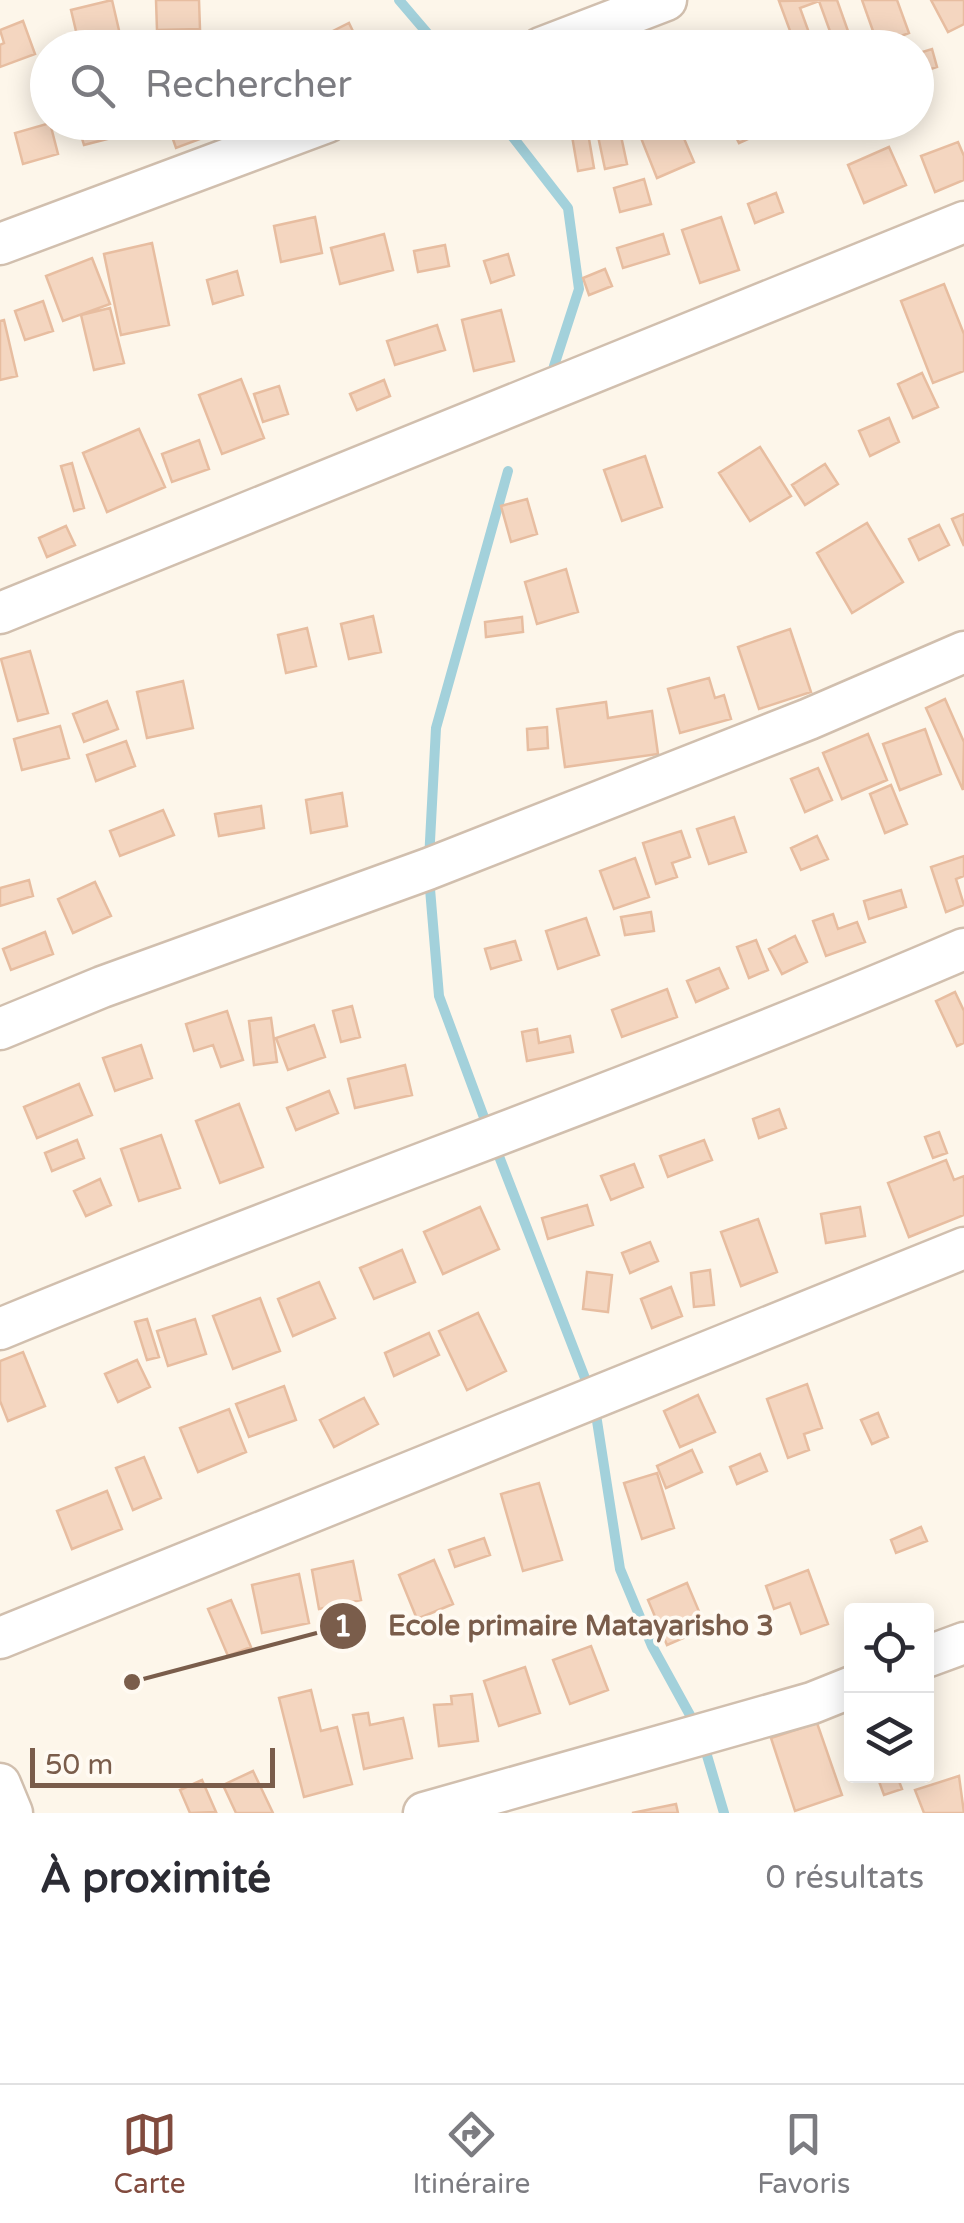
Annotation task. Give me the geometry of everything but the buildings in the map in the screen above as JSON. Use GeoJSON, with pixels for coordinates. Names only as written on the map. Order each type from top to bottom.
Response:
{"type":"FeatureCollection","features":[{"type":"Feature","properties":{"kind":"street"},"geometry":{"type":"LineString","coordinates":[[588,30],[666,0]]}},
{"type":"Feature","properties":{"kind":"street"},"geometry":{"type":"LineString","coordinates":[[0,244],[279,140]]}},
{"type":"Feature","properties":{"kind":"street"},"geometry":{"type":"LineString","coordinates":[[0,613],[964,222]]}},
{"type":"Feature","properties":{"kind":"street"},"geometry":{"type":"LineString","coordinates":[[0,1029],[102,987],[428,870],[809,719],[964,652]]}},
{"type":"Feature","properties":{"kind":"street"},"geometry":{"type":"LineString","coordinates":[[0,1329],[318,1200],[832,1006],[964,949]]}},
{"type":"Feature","properties":{"kind":"street"},"geometry":{"type":"LineString","coordinates":[[0,1638],[964,1248]]}},
{"type":"Feature","properties":{"kind":"street"},"geometry":{"type":"LineString","coordinates":[[934,1654],[964,1642]]}},
{"type":"Feature","properties":{"kind":"street"},"geometry":{"type":"LineString","coordinates":[[424,1813],[844,1690]]}},
{"type":"Feature","properties":{"kind":"street"},"geometry":{"type":"LineString","coordinates":[[0,1784],[12,1813]]}},
{"type":"Feature","properties":{"kind":"waterway"},"geometry":{"type":"LineString","coordinates":[[399,0],[425,30]]}},
{"type":"Feature","properties":{"kind":"waterway"},"geometry":{"type":"LineString","coordinates":[[515,140],[568,208],[579,289],[554,366]]}},
{"type":"Feature","properties":{"kind":"waterway"},"geometry":{"type":"LineString","coordinates":[[429,860],[436,728],[508,471]]}},
{"type":"Feature","properties":{"kind":"waterway"},"geometry":{"type":"LineString","coordinates":[[429,877],[439,996],[489,1131]]}},
{"type":"Feature","properties":{"kind":"waterway"},"geometry":{"type":"LineString","coordinates":[[495,1146],[590,1391]]}},
{"type":"Feature","properties":{"kind":"waterway"},"geometry":{"type":"LineString","coordinates":[[595,1408],[620,1569],[652,1646],[696,1726]]}},
{"type":"Feature","properties":{"kind":"waterway"},"geometry":{"type":"LineString","coordinates":[[703,1742],[724,1813]]}},
{"type":"Feature","properties":{"kind":"place","name":"Ecole primaire Matayarisho 3"},"geometry":{"type":"Point","coordinates":[132,1682]}}]}
